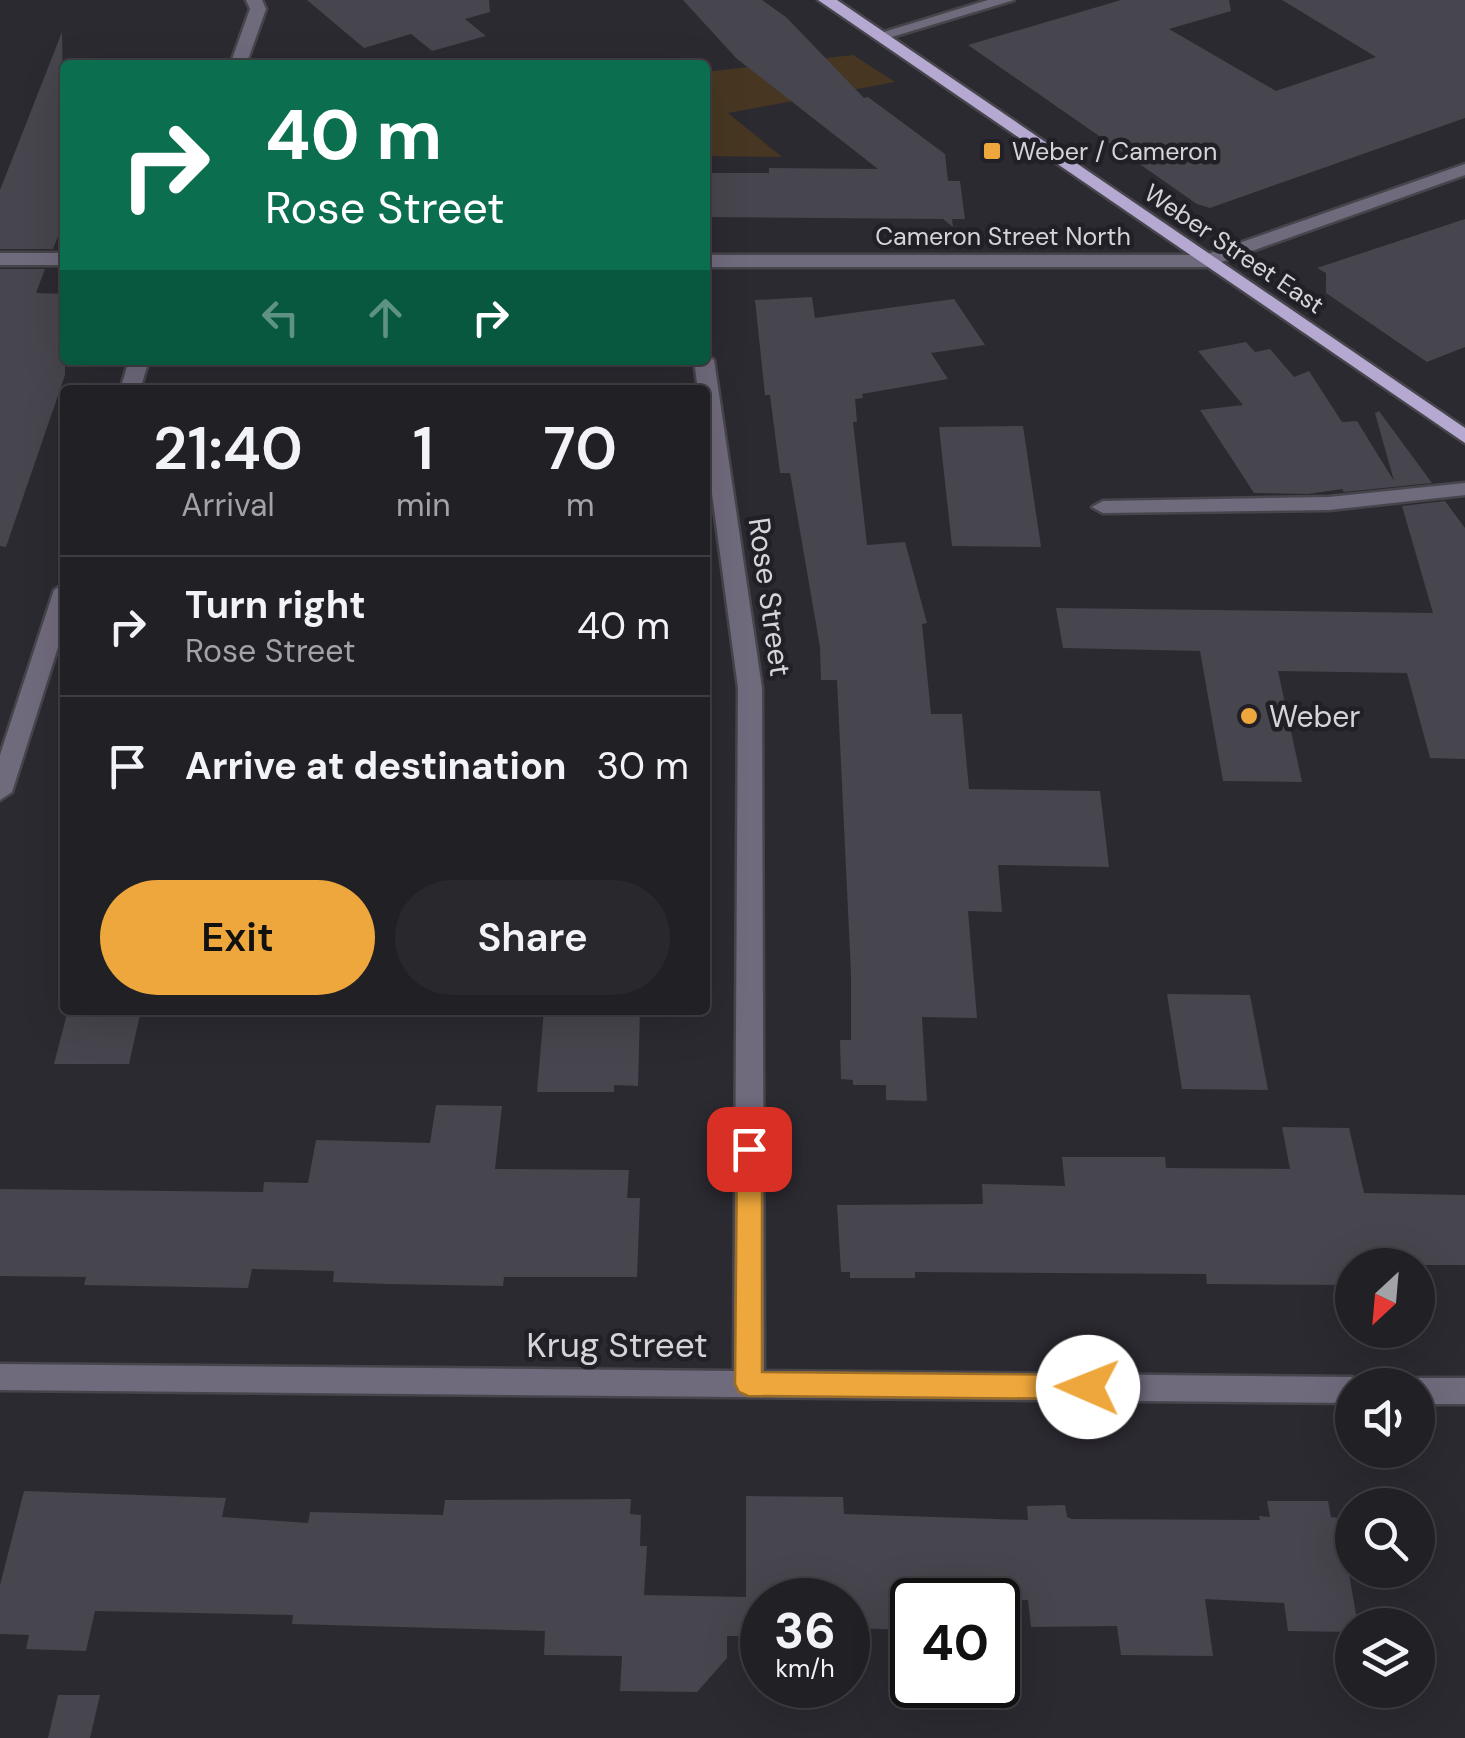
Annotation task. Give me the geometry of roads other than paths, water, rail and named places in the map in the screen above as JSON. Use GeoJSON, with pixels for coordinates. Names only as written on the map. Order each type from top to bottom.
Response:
{"type":"FeatureCollection","features":[{"type":"Feature","properties":{"kind":"main road","name":"Weber Street East"},"geometry":{"type":"LineString","coordinates":[[826,0],[1465,437]]}},
{"type":"Feature","properties":{"kind":"street"},"geometry":{"type":"LineString","coordinates":[[240,60],[258,9],[254,0]]}},
{"type":"Feature","properties":{"kind":"street"},"geometry":{"type":"LineString","coordinates":[[879,36],[1006,0]]}},
{"type":"Feature","properties":{"kind":"street","name":"Cameron Street North"},"geometry":{"type":"LineString","coordinates":[[710,261],[1208,261],[1465,169]]}},
{"type":"Feature","properties":{"kind":"street"},"geometry":{"type":"LineString","coordinates":[[0,259],[60,259]]}},
{"type":"Feature","properties":{"kind":"street","name":"Rose Street"},"geometry":{"type":"LineString","coordinates":[[710,403],[750,688],[748,1384]]}},
{"type":"Feature","properties":{"kind":"street"},"geometry":{"type":"LineString","coordinates":[[1102,507],[1231,508],[1378,502],[1465,489]]}},
{"type":"Feature","properties":{"kind":"street"},"geometry":{"type":"LineString","coordinates":[[0,792],[60,606]]}},
{"type":"Feature","properties":{"kind":"street","name":"Krug Street"},"geometry":{"type":"LineString","coordinates":[[0,1377],[1335,1390]]}},
{"type":"Feature","properties":{"kind":"street"},"geometry":{"type":"LineString","coordinates":[[1435,1390],[1465,1391]]}},
{"type":"Feature","properties":{"kind":"place","name":"Weber / Cameron"},"geometry":{"type":"Point","coordinates":[992,151]}},
{"type":"Feature","properties":{"kind":"place","name":"Weber"},"geometry":{"type":"Point","coordinates":[1249,716]}}]}
